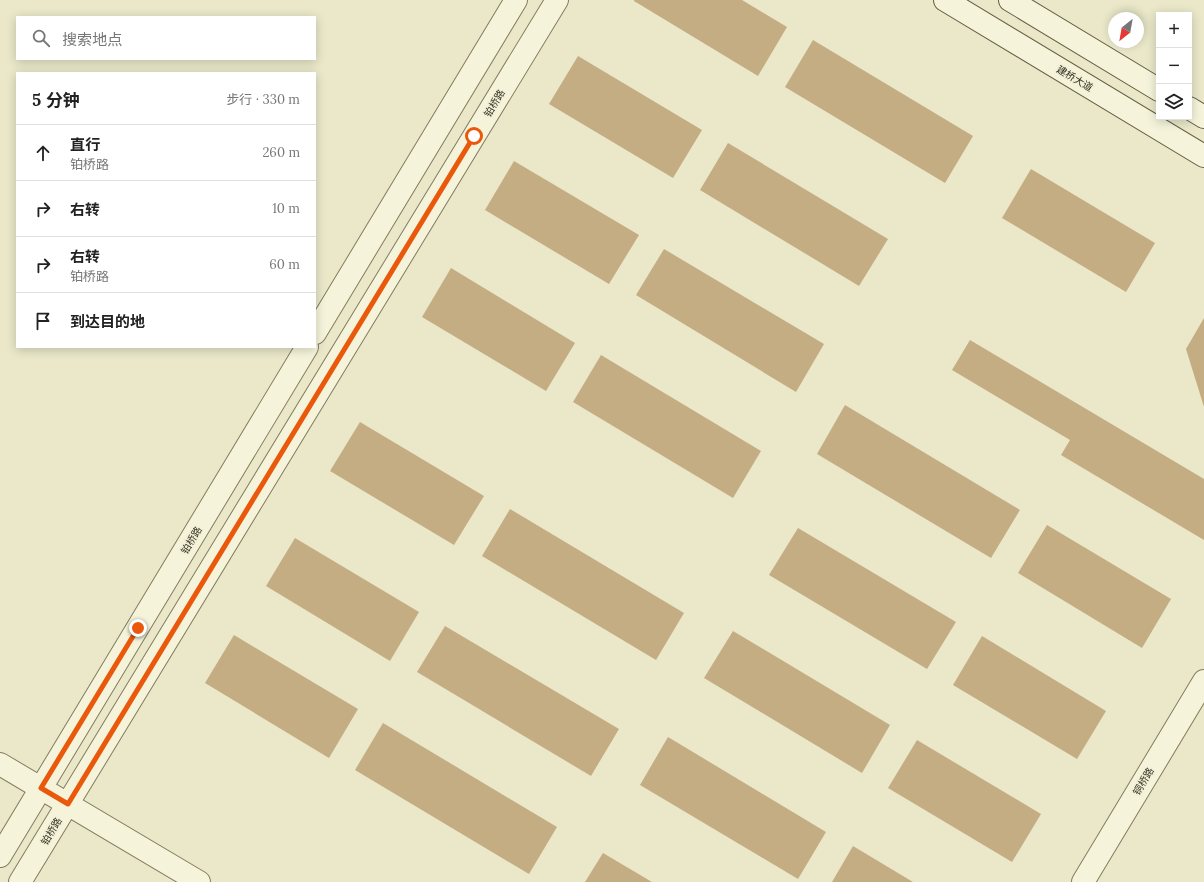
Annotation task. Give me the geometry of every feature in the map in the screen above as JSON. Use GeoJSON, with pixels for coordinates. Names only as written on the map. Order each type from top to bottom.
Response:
{"type":"FeatureCollection","features":[{"type":"Feature","properties":{"kind":"street"},"geometry":{"type":"LineString","coordinates":[[316,331],[516,0]]}},
{"type":"Feature","properties":{"kind":"street","name":"铂桥路"},"geometry":{"type":"LineString","coordinates":[[20,882],[557,0]]}},
{"type":"Feature","properties":{"kind":"street","name":"建桥大道"},"geometry":{"type":"LineString","coordinates":[[945,0],[1204,156]]}},
{"type":"Feature","properties":{"kind":"street"},"geometry":{"type":"LineString","coordinates":[[1010,0],[1156,88]]}},
{"type":"Feature","properties":{"kind":"street"},"geometry":{"type":"LineString","coordinates":[[1192,110],[1204,117]]}},
{"type":"Feature","properties":{"kind":"street","name":"铂桥路"},"geometry":{"type":"LineString","coordinates":[[0,856],[306,348]]}},
{"type":"Feature","properties":{"kind":"street","name":"铜桥路"},"geometry":{"type":"LineString","coordinates":[[1083,882],[1204,681]]}},
{"type":"Feature","properties":{"kind":"street"},"geometry":{"type":"LineString","coordinates":[[0,764],[199,882]]}},
{"type":"Feature","properties":{"kind":"building"},"geometry":{"type":"Polygon","coordinates":[[[634,0],[742,0],[787,27],[758,76],[634,0]]]}},
{"type":"Feature","properties":{"kind":"building"},"geometry":{"type":"Polygon","coordinates":[[[813,40],[973,136],[945,183],[785,87],[813,40]]]}},
{"type":"Feature","properties":{"kind":"building"},"geometry":{"type":"Polygon","coordinates":[[[578,56],[702,130],[673,178],[549,104],[578,56]]]}},
{"type":"Feature","properties":{"kind":"building"},"geometry":{"type":"Polygon","coordinates":[[[728,143],[888,239],[859,286],[700,190],[728,143]]]}},
{"type":"Feature","properties":{"kind":"building"},"geometry":{"type":"Polygon","coordinates":[[[514,161],[639,235],[609,284],[485,210],[514,161]]]}},
{"type":"Feature","properties":{"kind":"building"},"geometry":{"type":"Polygon","coordinates":[[[1031,169],[1155,243],[1126,292],[1002,218],[1031,169]]]}},
{"type":"Feature","properties":{"kind":"building"},"geometry":{"type":"Polygon","coordinates":[[[664,249],[824,344],[796,392],[636,295],[664,249]]]}},
{"type":"Feature","properties":{"kind":"building"},"geometry":{"type":"Polygon","coordinates":[[[451,268],[575,343],[546,391],[422,317],[451,268]]]}},
{"type":"Feature","properties":{"kind":"building"},"geometry":{"type":"Polygon","coordinates":[[[1204,318],[1204,407],[1186,349],[1204,318]]]}},
{"type":"Feature","properties":{"kind":"building"},"geometry":{"type":"Polygon","coordinates":[[[970,340],[1204,479],[1204,540],[1061,455],[1070,440],[952,370],[970,340]]]}},
{"type":"Feature","properties":{"kind":"building"},"geometry":{"type":"Polygon","coordinates":[[[601,355],[761,451],[733,498],[573,402],[601,355]]]}},
{"type":"Feature","properties":{"kind":"building"},"geometry":{"type":"Polygon","coordinates":[[[845,405],[1020,510],[991,558],[817,454],[845,405]]]}},
{"type":"Feature","properties":{"kind":"building"},"geometry":{"type":"Polygon","coordinates":[[[360,422],[484,496],[454,545],[330,471],[360,422]]]}},
{"type":"Feature","properties":{"kind":"building"},"geometry":{"type":"Polygon","coordinates":[[[510,509],[684,613],[656,660],[482,556],[510,509]]]}},
{"type":"Feature","properties":{"kind":"building"},"geometry":{"type":"Polygon","coordinates":[[[1047,525],[1171,599],[1142,648],[1018,573],[1047,525]]]}},
{"type":"Feature","properties":{"kind":"building"},"geometry":{"type":"Polygon","coordinates":[[[798,528],[956,622],[927,669],[769,575],[798,528]]]}},
{"type":"Feature","properties":{"kind":"building"},"geometry":{"type":"Polygon","coordinates":[[[295,538],[419,612],[390,661],[266,586],[295,538]]]}},
{"type":"Feature","properties":{"kind":"building"},"geometry":{"type":"Polygon","coordinates":[[[445,626],[619,729],[591,776],[417,672],[445,626]]]}},
{"type":"Feature","properties":{"kind":"building"},"geometry":{"type":"Polygon","coordinates":[[[733,631],[890,725],[862,773],[704,678],[733,631]]]}},
{"type":"Feature","properties":{"kind":"building"},"geometry":{"type":"Polygon","coordinates":[[[234,635],[358,709],[329,758],[205,683],[234,635]]]}},
{"type":"Feature","properties":{"kind":"building"},"geometry":{"type":"Polygon","coordinates":[[[982,636],[1106,711],[1077,759],[953,685],[982,636]]]}},
{"type":"Feature","properties":{"kind":"building"},"geometry":{"type":"Polygon","coordinates":[[[383,723],[557,827],[529,874],[355,770],[383,723]]]}},
{"type":"Feature","properties":{"kind":"building"},"geometry":{"type":"Polygon","coordinates":[[[668,737],[826,832],[798,879],[640,785],[668,737]]]}},
{"type":"Feature","properties":{"kind":"building"},"geometry":{"type":"Polygon","coordinates":[[[917,740],[1041,814],[1012,862],[888,788],[917,740]]]}},
{"type":"Feature","properties":{"kind":"building"},"geometry":{"type":"Polygon","coordinates":[[[853,846],[913,882],[832,882],[853,846]]]}},
{"type":"Feature","properties":{"kind":"building"},"geometry":{"type":"Polygon","coordinates":[[[603,853],[652,882],[585,882],[603,853]]]}},
{"type":"Feature","properties":{"kind":"route"},"geometry":{"type":"LineString","coordinates":[[138,628],[41,788],[68,804],[474,136]]}}]}
